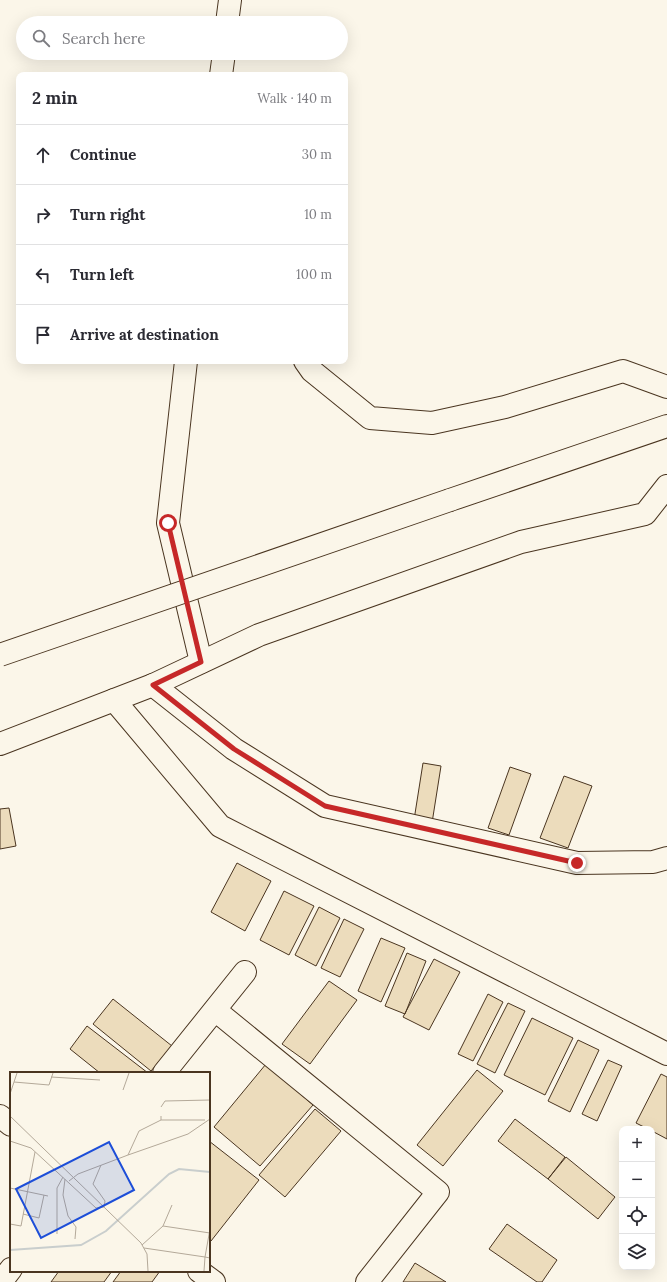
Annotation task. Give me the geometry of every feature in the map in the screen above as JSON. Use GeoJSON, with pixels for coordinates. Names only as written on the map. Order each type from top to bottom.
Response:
{"type":"FeatureCollection","features":[{"type":"Feature","properties":{"kind":"street"},"geometry":{"type":"LineString","coordinates":[[228,16],[230,0]]}},
{"type":"Feature","properties":{"kind":"street"},"geometry":{"type":"LineString","coordinates":[[221,72],[223,60]]}},
{"type":"Feature","properties":{"kind":"street"},"geometry":{"type":"LineString","coordinates":[[186,364],[168,523],[201,662]]}},
{"type":"Feature","properties":{"kind":"street"},"geometry":{"type":"LineString","coordinates":[[307,364],[312,371],[370,418],[424,422],[432,422],[505,407],[623,371],[667,387]]}},
{"type":"Feature","properties":{"kind":"street"},"geometry":{"type":"LineString","coordinates":[[0,655],[667,426]]}},
{"type":"Feature","properties":{"kind":"street"},"geometry":{"type":"LineString","coordinates":[[0,744],[153,685],[259,635],[521,542],[646,514],[667,486]]}},
{"type":"Feature","properties":{"kind":"street"},"geometry":{"type":"LineString","coordinates":[[153,685],[234,749],[325,806],[577,863],[653,862],[667,858]]}},
{"type":"Feature","properties":{"kind":"street"},"geometry":{"type":"LineString","coordinates":[[114,700],[220,826],[667,1054]]}},
{"type":"Feature","properties":{"kind":"street"},"geometry":{"type":"LineString","coordinates":[[165,1072],[245,972]]}},
{"type":"Feature","properties":{"kind":"street"},"geometry":{"type":"LineString","coordinates":[[215,1010],[438,1192],[367,1282]]}},
{"type":"Feature","properties":{"kind":"street"},"geometry":{"type":"LineString","coordinates":[[0,1116],[10,1124]]}},
{"type":"Feature","properties":{"kind":"street"},"geometry":{"type":"LineString","coordinates":[[1,1282],[10,1270]]}},
{"type":"Feature","properties":{"kind":"street"},"geometry":{"type":"LineString","coordinates":[[200,1272],[214,1282]]}},
{"type":"Feature","properties":{"kind":"building"},"geometry":{"type":"Polygon","coordinates":[[[423,763],[441,766],[432,823],[414,820],[423,763]]]}},
{"type":"Feature","properties":{"kind":"building"},"geometry":{"type":"Polygon","coordinates":[[[510,767],[531,774],[509,835],[488,828],[510,767]]]}},
{"type":"Feature","properties":{"kind":"building"},"geometry":{"type":"Polygon","coordinates":[[[564,776],[592,786],[568,848],[540,838],[564,776]]]}},
{"type":"Feature","properties":{"kind":"building"},"geometry":{"type":"Polygon","coordinates":[[[9,808],[16,846],[0,849],[0,809],[9,808]]]}},
{"type":"Feature","properties":{"kind":"building"},"geometry":{"type":"Polygon","coordinates":[[[237,863],[271,881],[245,931],[211,912],[237,863]]]}},
{"type":"Feature","properties":{"kind":"building"},"geometry":{"type":"Polygon","coordinates":[[[284,891],[314,906],[289,955],[260,940],[284,891]]]}},
{"type":"Feature","properties":{"kind":"building"},"geometry":{"type":"Polygon","coordinates":[[[319,907],[340,918],[316,966],[295,955],[319,907]]]}},
{"type":"Feature","properties":{"kind":"building"},"geometry":{"type":"Polygon","coordinates":[[[344,919],[364,929],[340,977],[321,968],[344,919]]]}},
{"type":"Feature","properties":{"kind":"building"},"geometry":{"type":"Polygon","coordinates":[[[381,938],[405,948],[381,1002],[358,991],[381,938]]]}},
{"type":"Feature","properties":{"kind":"building"},"geometry":{"type":"Polygon","coordinates":[[[407,953],[426,961],[405,1014],[385,1006],[407,953]]]}},
{"type":"Feature","properties":{"kind":"building"},"geometry":{"type":"Polygon","coordinates":[[[434,959],[460,972],[429,1030],[403,1017],[434,959]]]}},
{"type":"Feature","properties":{"kind":"building"},"geometry":{"type":"Polygon","coordinates":[[[329,981],[357,1000],[310,1064],[282,1044],[329,981]]]}},
{"type":"Feature","properties":{"kind":"building"},"geometry":{"type":"Polygon","coordinates":[[[488,994],[503,1002],[473,1061],[458,1054],[488,994]]]}},
{"type":"Feature","properties":{"kind":"building"},"geometry":{"type":"Polygon","coordinates":[[[113,999],[172,1046],[151,1071],[93,1024],[113,999]]]}},
{"type":"Feature","properties":{"kind":"building"},"geometry":{"type":"Polygon","coordinates":[[[508,1003],[525,1011],[495,1073],[477,1064],[508,1003]]]}},
{"type":"Feature","properties":{"kind":"building"},"geometry":{"type":"Polygon","coordinates":[[[532,1018],[573,1038],[545,1095],[504,1075],[532,1018]]]}},
{"type":"Feature","properties":{"kind":"building"},"geometry":{"type":"Polygon","coordinates":[[[87,1026],[147,1072],[99,1072],[70,1049],[87,1026]]]}},
{"type":"Feature","properties":{"kind":"building"},"geometry":{"type":"Polygon","coordinates":[[[578,1040],[599,1050],[570,1112],[548,1101],[578,1040]]]}},
{"type":"Feature","properties":{"kind":"building"},"geometry":{"type":"Polygon","coordinates":[[[608,1060],[622,1066],[597,1121],[582,1114],[608,1060]]]}},
{"type":"Feature","properties":{"kind":"building"},"geometry":{"type":"Polygon","coordinates":[[[266,1064],[313,1105],[260,1166],[214,1127],[266,1064]]]}},
{"type":"Feature","properties":{"kind":"building"},"geometry":{"type":"Polygon","coordinates":[[[477,1070],[503,1091],[443,1166],[417,1145],[477,1070]]]}},
{"type":"Feature","properties":{"kind":"building"},"geometry":{"type":"Polygon","coordinates":[[[661,1074],[667,1077],[667,1139],[655,1133],[655,1126],[642,1126],[636,1123],[661,1074]]]}},
{"type":"Feature","properties":{"kind":"building"},"geometry":{"type":"Polygon","coordinates":[[[315,1109],[341,1131],[285,1197],[259,1175],[315,1109]]]}},
{"type":"Feature","properties":{"kind":"building"},"geometry":{"type":"Polygon","coordinates":[[[515,1119],[565,1157],[548,1179],[498,1141],[515,1119]]]}},
{"type":"Feature","properties":{"kind":"building"},"geometry":{"type":"Polygon","coordinates":[[[210,1142],[259,1180],[211,1241],[210,1240],[210,1142]]]}},
{"type":"Feature","properties":{"kind":"building"},"geometry":{"type":"Polygon","coordinates":[[[566,1157],[615,1197],[598,1219],[548,1179],[566,1157]]]}},
{"type":"Feature","properties":{"kind":"building"},"geometry":{"type":"Polygon","coordinates":[[[507,1224],[557,1260],[542,1282],[537,1282],[489,1249],[507,1224]]]}},
{"type":"Feature","properties":{"kind":"building"},"geometry":{"type":"Polygon","coordinates":[[[415,1263],[446,1282],[403,1282],[415,1263]]]}},
{"type":"Feature","properties":{"kind":"building"},"geometry":{"type":"Polygon","coordinates":[[[58,1272],[111,1272],[104,1282],[51,1282],[58,1272]]]}},
{"type":"Feature","properties":{"kind":"building"},"geometry":{"type":"Polygon","coordinates":[[[120,1272],[159,1272],[152,1282],[113,1282],[120,1272]]]}},
{"type":"Feature","properties":{"kind":"route"},"geometry":{"type":"LineString","coordinates":[[168,523],[201,662],[153,685],[234,749],[325,806],[577,863]]}}]}
